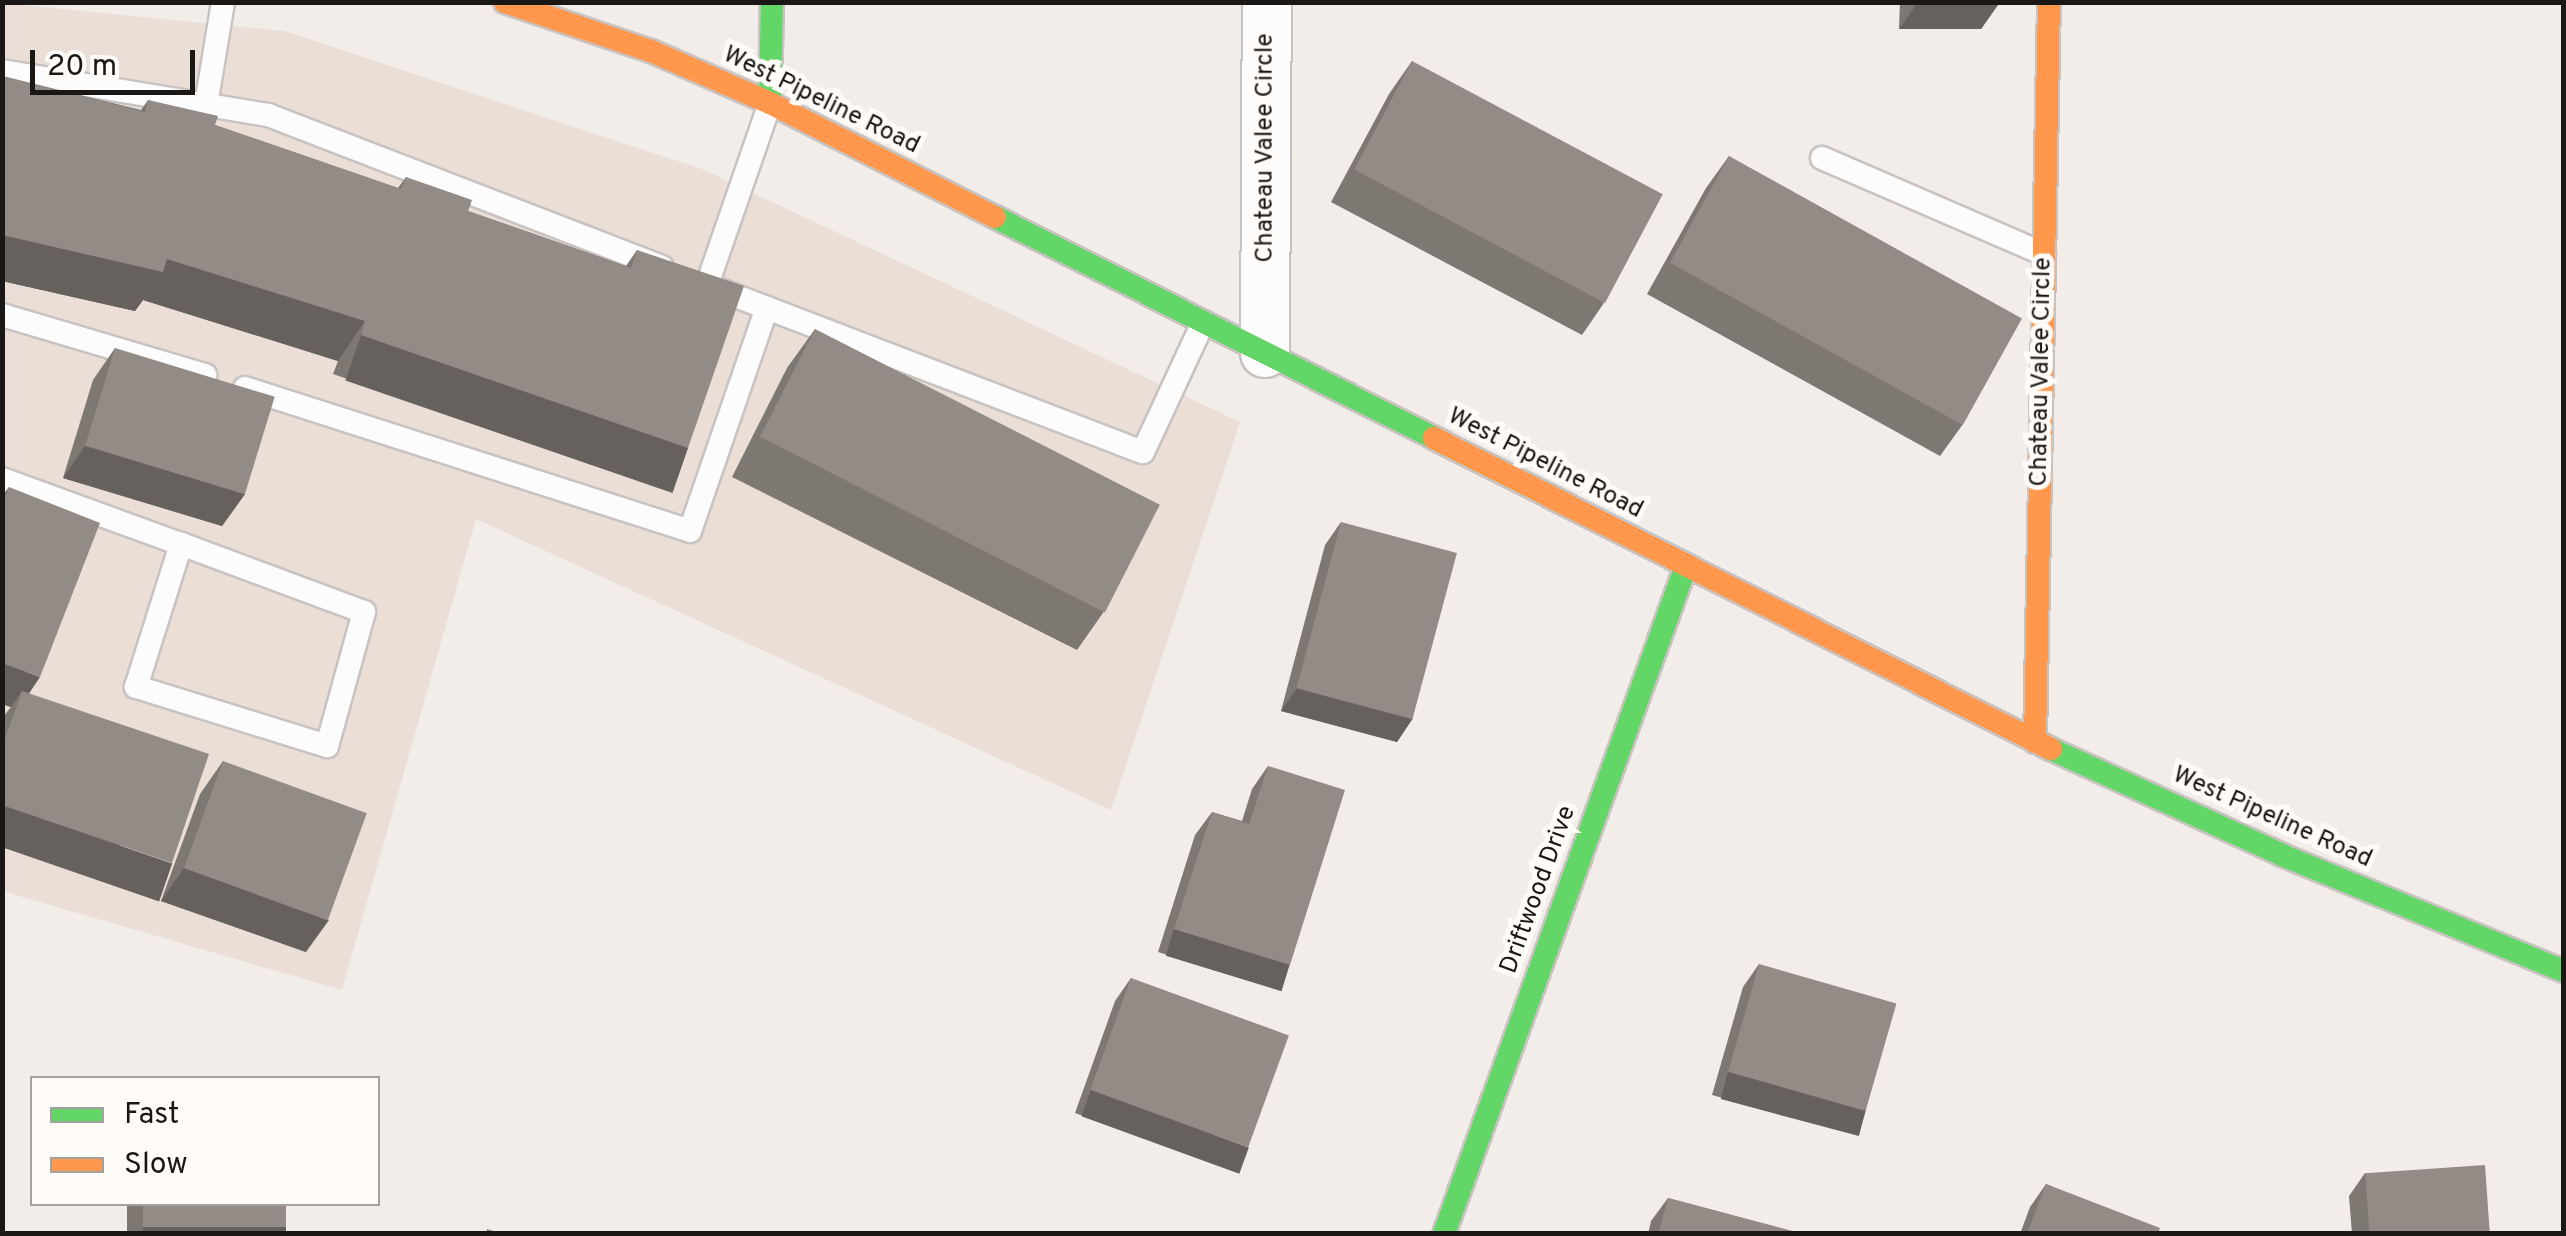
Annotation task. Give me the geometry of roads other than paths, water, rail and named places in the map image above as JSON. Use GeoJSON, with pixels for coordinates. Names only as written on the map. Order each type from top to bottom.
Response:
{"type":"FeatureCollection","features":[{"type":"Feature","properties":{"kind":"main road","name":"West Pipeline Road"},"geometry":{"type":"LineString","coordinates":[[505,2],[652,52],[770,103],[2036,742],[2282,855],[2564,972]]}},
{"type":"Feature","properties":{"kind":"main road"},"geometry":{"type":"LineString","coordinates":[[770,103],[772,2]]}},
{"type":"Feature","properties":{"kind":"main road","name":"Chateau Valee Circle"},"geometry":{"type":"LineString","coordinates":[[2036,742],[2048,2]]}},
{"type":"Feature","properties":{"kind":"main road","name":"Driftwood Drive"},"geometry":{"type":"LineString","coordinates":[[1444,1234],[1686,566]]}},
{"type":"Feature","properties":{"kind":"street","name":"Chateau Valee Circle"},"geometry":{"type":"LineString","coordinates":[[1265,354],[1267,2]]}},
{"type":"Feature","properties":{"kind":"lane"},"geometry":{"type":"LineString","coordinates":[[206,106],[223,2]]}},
{"type":"Feature","properties":{"kind":"lane"},"geometry":{"type":"LineString","coordinates":[[2,72],[268,116],[1143,452],[1203,323]]}},
{"type":"Feature","properties":{"kind":"lane"},"geometry":{"type":"LineString","coordinates":[[707,285],[770,103]]}},
{"type":"Feature","properties":{"kind":"lane"},"geometry":{"type":"LineString","coordinates":[[1822,158],[2044,254]]}},
{"type":"Feature","properties":{"kind":"lane"},"geometry":{"type":"LineString","coordinates":[[2,315],[42,323],[690,531],[767,308]]}},
{"type":"Feature","properties":{"kind":"lane"},"geometry":{"type":"LineString","coordinates":[[2,479],[181,544],[364,612],[327,746],[136,686],[181,544]]}}]}
